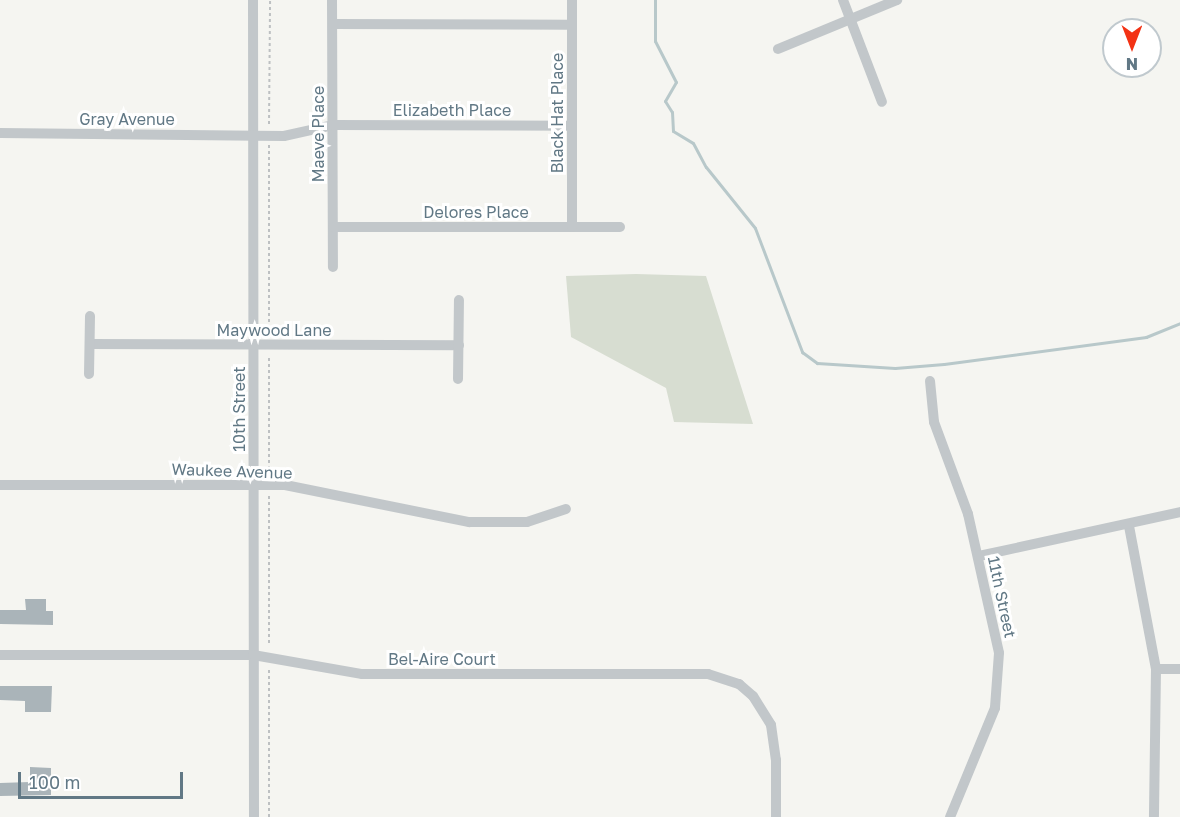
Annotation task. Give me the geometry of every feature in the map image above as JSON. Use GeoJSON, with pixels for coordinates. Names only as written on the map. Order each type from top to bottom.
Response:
{"type":"FeatureCollection","features":[{"type":"Feature","properties":{"kind":"street","name":"10th Street"},"geometry":{"type":"LineString","coordinates":[[253,0],[254,817]]}},
{"type":"Feature","properties":{"kind":"street","name":"Maeve Place"},"geometry":{"type":"LineString","coordinates":[[332,0],[333,267]]}},
{"type":"Feature","properties":{"kind":"street","name":"Black Hat Place"},"geometry":{"type":"LineString","coordinates":[[572,0],[572,227]]}},
{"type":"Feature","properties":{"kind":"street"},"geometry":{"type":"LineString","coordinates":[[843,0],[882,102]]}},
{"type":"Feature","properties":{"kind":"street"},"geometry":{"type":"LineString","coordinates":[[778,48],[897,0]]}},
{"type":"Feature","properties":{"kind":"street"},"geometry":{"type":"LineString","coordinates":[[333,24],[572,25]]}},
{"type":"Feature","properties":{"kind":"street","name":"Elizabeth Place"},"geometry":{"type":"LineString","coordinates":[[269,135],[333,125],[572,126]]}},
{"type":"Feature","properties":{"kind":"street","name":"Gray Avenue"},"geometry":{"type":"LineString","coordinates":[[0,134],[269,135]]}},
{"type":"Feature","properties":{"kind":"street","name":"Delores Place"},"geometry":{"type":"LineString","coordinates":[[333,227],[620,227]]}},
{"type":"Feature","properties":{"kind":"street"},"geometry":{"type":"LineString","coordinates":[[458,380],[459,300]]}},
{"type":"Feature","properties":{"kind":"street"},"geometry":{"type":"LineString","coordinates":[[88,374],[90,316]]}},
{"type":"Feature","properties":{"kind":"street","name":"Maywood Lane"},"geometry":{"type":"LineString","coordinates":[[90,344],[459,345]]}},
{"type":"Feature","properties":{"kind":"street","name":"11th Street"},"geometry":{"type":"LineString","coordinates":[[930,381],[934,422],[968,514],[999,653],[995,708],[950,817]]}},
{"type":"Feature","properties":{"kind":"street","name":"Waukee Avenue"},"geometry":{"type":"LineString","coordinates":[[0,485],[269,484],[470,522],[526,522],[566,509]]}},
{"type":"Feature","properties":{"kind":"street"},"geometry":{"type":"LineString","coordinates":[[979,556],[1129,526],[1180,512]]}},
{"type":"Feature","properties":{"kind":"street"},"geometry":{"type":"LineString","coordinates":[[1129,526],[1156,669],[1154,817]]}},
{"type":"Feature","properties":{"kind":"street","name":"Bel-Aire Court"},"geometry":{"type":"LineString","coordinates":[[0,655],[253,655],[362,674],[708,674],[726,678],[753,696],[771,725],[776,760],[776,817]]}},
{"type":"Feature","properties":{"kind":"street"},"geometry":{"type":"LineString","coordinates":[[1156,669],[1180,669]]}},
{"type":"Feature","properties":{"kind":"path"},"geometry":{"type":"LineString","coordinates":[[269,817],[270,0]]}},
{"type":"Feature","properties":{"kind":"shaded area"},"geometry":{"type":"Polygon","coordinates":[[[636,274],[706,276],[753,424],[674,422],[666,388],[571,337],[566,276],[636,274]]]}},
{"type":"Feature","properties":{"kind":"building"},"geometry":{"type":"Polygon","coordinates":[[[25,599],[46,599],[46,611],[53,611],[53,625],[0,624],[0,610],[26,610],[25,599]]]}},
{"type":"Feature","properties":{"kind":"building"},"geometry":{"type":"Polygon","coordinates":[[[0,686],[52,686],[51,712],[25,712],[25,701],[0,700],[0,686]]]}},
{"type":"Feature","properties":{"kind":"building"},"geometry":{"type":"Polygon","coordinates":[[[30,767],[51,768],[51,795],[0,796],[0,783],[30,782],[30,767]]]}},
{"type":"Feature","properties":{"kind":"waterway"},"geometry":{"type":"LineString","coordinates":[[655,0],[655,41],[676,82],[665,101],[672,112],[673,131],[693,143],[706,167],[755,228],[802,352],[817,363],[895,368],[944,364],[1146,337],[1180,323]]}}]}
